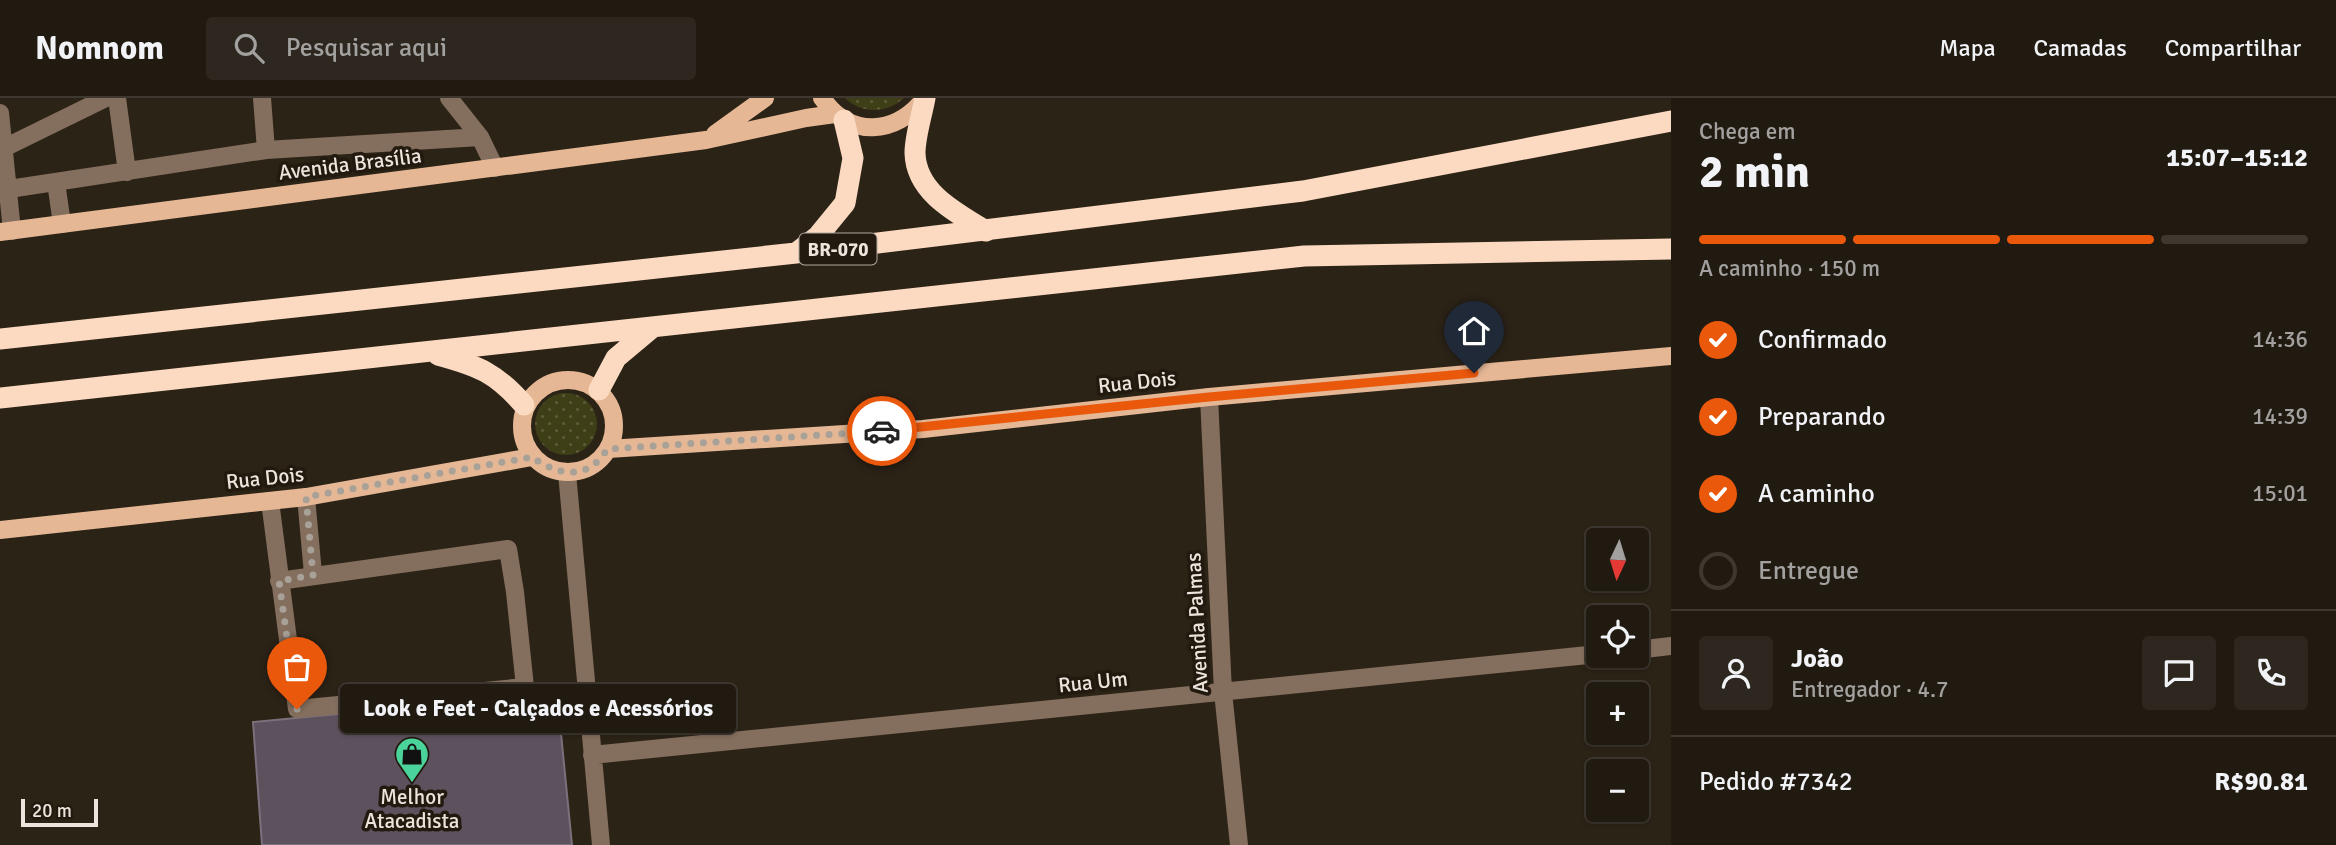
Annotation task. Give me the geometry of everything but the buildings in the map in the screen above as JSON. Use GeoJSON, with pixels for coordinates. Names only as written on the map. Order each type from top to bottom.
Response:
{"type":"FeatureCollection","features":[{"type":"Feature","properties":{"kind":"highway"},"geometry":{"type":"LineString","coordinates":[[925,98],[915,153],[924,183],[946,206],[986,231]]}},
{"type":"Feature","properties":{"kind":"highway"},"geometry":{"type":"LineString","coordinates":[[796,253],[818,236],[845,203],[853,159],[839,117]]}},
{"type":"Feature","properties":{"kind":"highway","name":"BR-070"},"geometry":{"type":"LineString","coordinates":[[0,339],[796,253],[1303,191],[1671,121]]}},
{"type":"Feature","properties":{"kind":"highway"},"geometry":{"type":"LineString","coordinates":[[0,398],[1304,256],[1671,249]]}},
{"type":"Feature","properties":{"kind":"highway"},"geometry":{"type":"LineString","coordinates":[[599,390],[616,358],[653,327]]}},
{"type":"Feature","properties":{"kind":"highway"},"geometry":{"type":"LineString","coordinates":[[426,352],[473,365],[505,384],[524,405]]}},
{"type":"Feature","properties":{"kind":"main road","name":"Avenida Brasília"},"geometry":{"type":"LineString","coordinates":[[706,140],[765,98]]}},
{"type":"Feature","properties":{"kind":"main road"},"geometry":{"type":"LineString","coordinates":[[822,98],[839,117]]}},
{"type":"Feature","properties":{"kind":"main road","name":"Avenida Brasília"},"geometry":{"type":"LineString","coordinates":[[6,231],[706,140],[806,117],[839,117],[861,127],[880,127],[898,123],[913,113],[925,98]]}},
{"type":"Feature","properties":{"kind":"main road","name":"Rua Dois"},"geometry":{"type":"LineString","coordinates":[[608,449],[923,429],[1209,397],[1671,356]]}},
{"type":"Feature","properties":{"kind":"main road"},"geometry":{"type":"LineString","coordinates":[[573,379],[599,390],[611,408],[615,429],[608,449],[591,466],[568,473],[548,468],[532,457],[521,432],[524,405],[545,384],[573,379]]}},
{"type":"Feature","properties":{"kind":"main road","name":"Rua Dois"},"geometry":{"type":"LineString","coordinates":[[0,530],[306,497],[532,457]]}},
{"type":"Feature","properties":{"kind":"street"},"geometry":{"type":"LineString","coordinates":[[4,148],[106,98]]}},
{"type":"Feature","properties":{"kind":"street"},"geometry":{"type":"LineString","coordinates":[[117,98],[127,172]]}},
{"type":"Feature","properties":{"kind":"street"},"geometry":{"type":"LineString","coordinates":[[262,98],[266,150]]}},
{"type":"Feature","properties":{"kind":"street"},"geometry":{"type":"LineString","coordinates":[[449,98],[480,137],[495,168]]}},
{"type":"Feature","properties":{"kind":"street"},"geometry":{"type":"LineString","coordinates":[[0,113],[9,190],[6,231]]}},
{"type":"Feature","properties":{"kind":"street"},"geometry":{"type":"LineString","coordinates":[[9,190],[266,150],[480,137]]}},
{"type":"Feature","properties":{"kind":"street"},"geometry":{"type":"LineString","coordinates":[[56,182],[62,224]]}},
{"type":"Feature","properties":{"kind":"street","name":"Avenida Palmas"},"geometry":{"type":"LineString","coordinates":[[1209,397],[1223,692],[1239,845]]}},
{"type":"Feature","properties":{"kind":"street"},"geometry":{"type":"LineString","coordinates":[[568,473],[601,845]]}},
{"type":"Feature","properties":{"kind":"street"},"geometry":{"type":"LineString","coordinates":[[306,497],[313,575]]}},
{"type":"Feature","properties":{"kind":"street"},"geometry":{"type":"LineString","coordinates":[[270,501],[279,581],[297,709],[525,687],[508,549],[279,581]]}},
{"type":"Feature","properties":{"kind":"street"},"geometry":{"type":"LineString","coordinates":[[1649,649],[1671,646]]}},
{"type":"Feature","properties":{"kind":"street","name":"Rua Um"},"geometry":{"type":"LineString","coordinates":[[592,755],[1586,655]]}},
{"type":"Feature","properties":{"kind":"shaded area"},"geometry":{"type":"Polygon","coordinates":[[[845,98],[904,98],[890,107],[874,110],[859,107],[845,98]]]}},
{"type":"Feature","properties":{"kind":"shaded area"},"geometry":{"type":"Polygon","coordinates":[[[566,393],[588,402],[597,424],[588,446],[566,455],[544,446],[535,424],[544,402],[566,393]]]}},
{"type":"Feature","properties":{"kind":"way so far"},"geometry":{"type":"LineString","coordinates":[[297,709],[279,581],[313,575],[306,497],[532,457],[548,468],[568,473],[591,466],[608,449],[882,431]]}},
{"type":"Feature","properties":{"kind":"place","name":"Look e Feet - Calçados e Acessórios"},"geometry":{"type":"Point","coordinates":[297,709]}},
{"type":"Feature","properties":{"kind":"place","name":"Melhor Atacadista"},"geometry":{"type":"Point","coordinates":[412,784]}},
{"type":"Feature","properties":{"kind":"route"},"geometry":{"type":"LineString","coordinates":[[882,431],[1474,373]]}}]}
